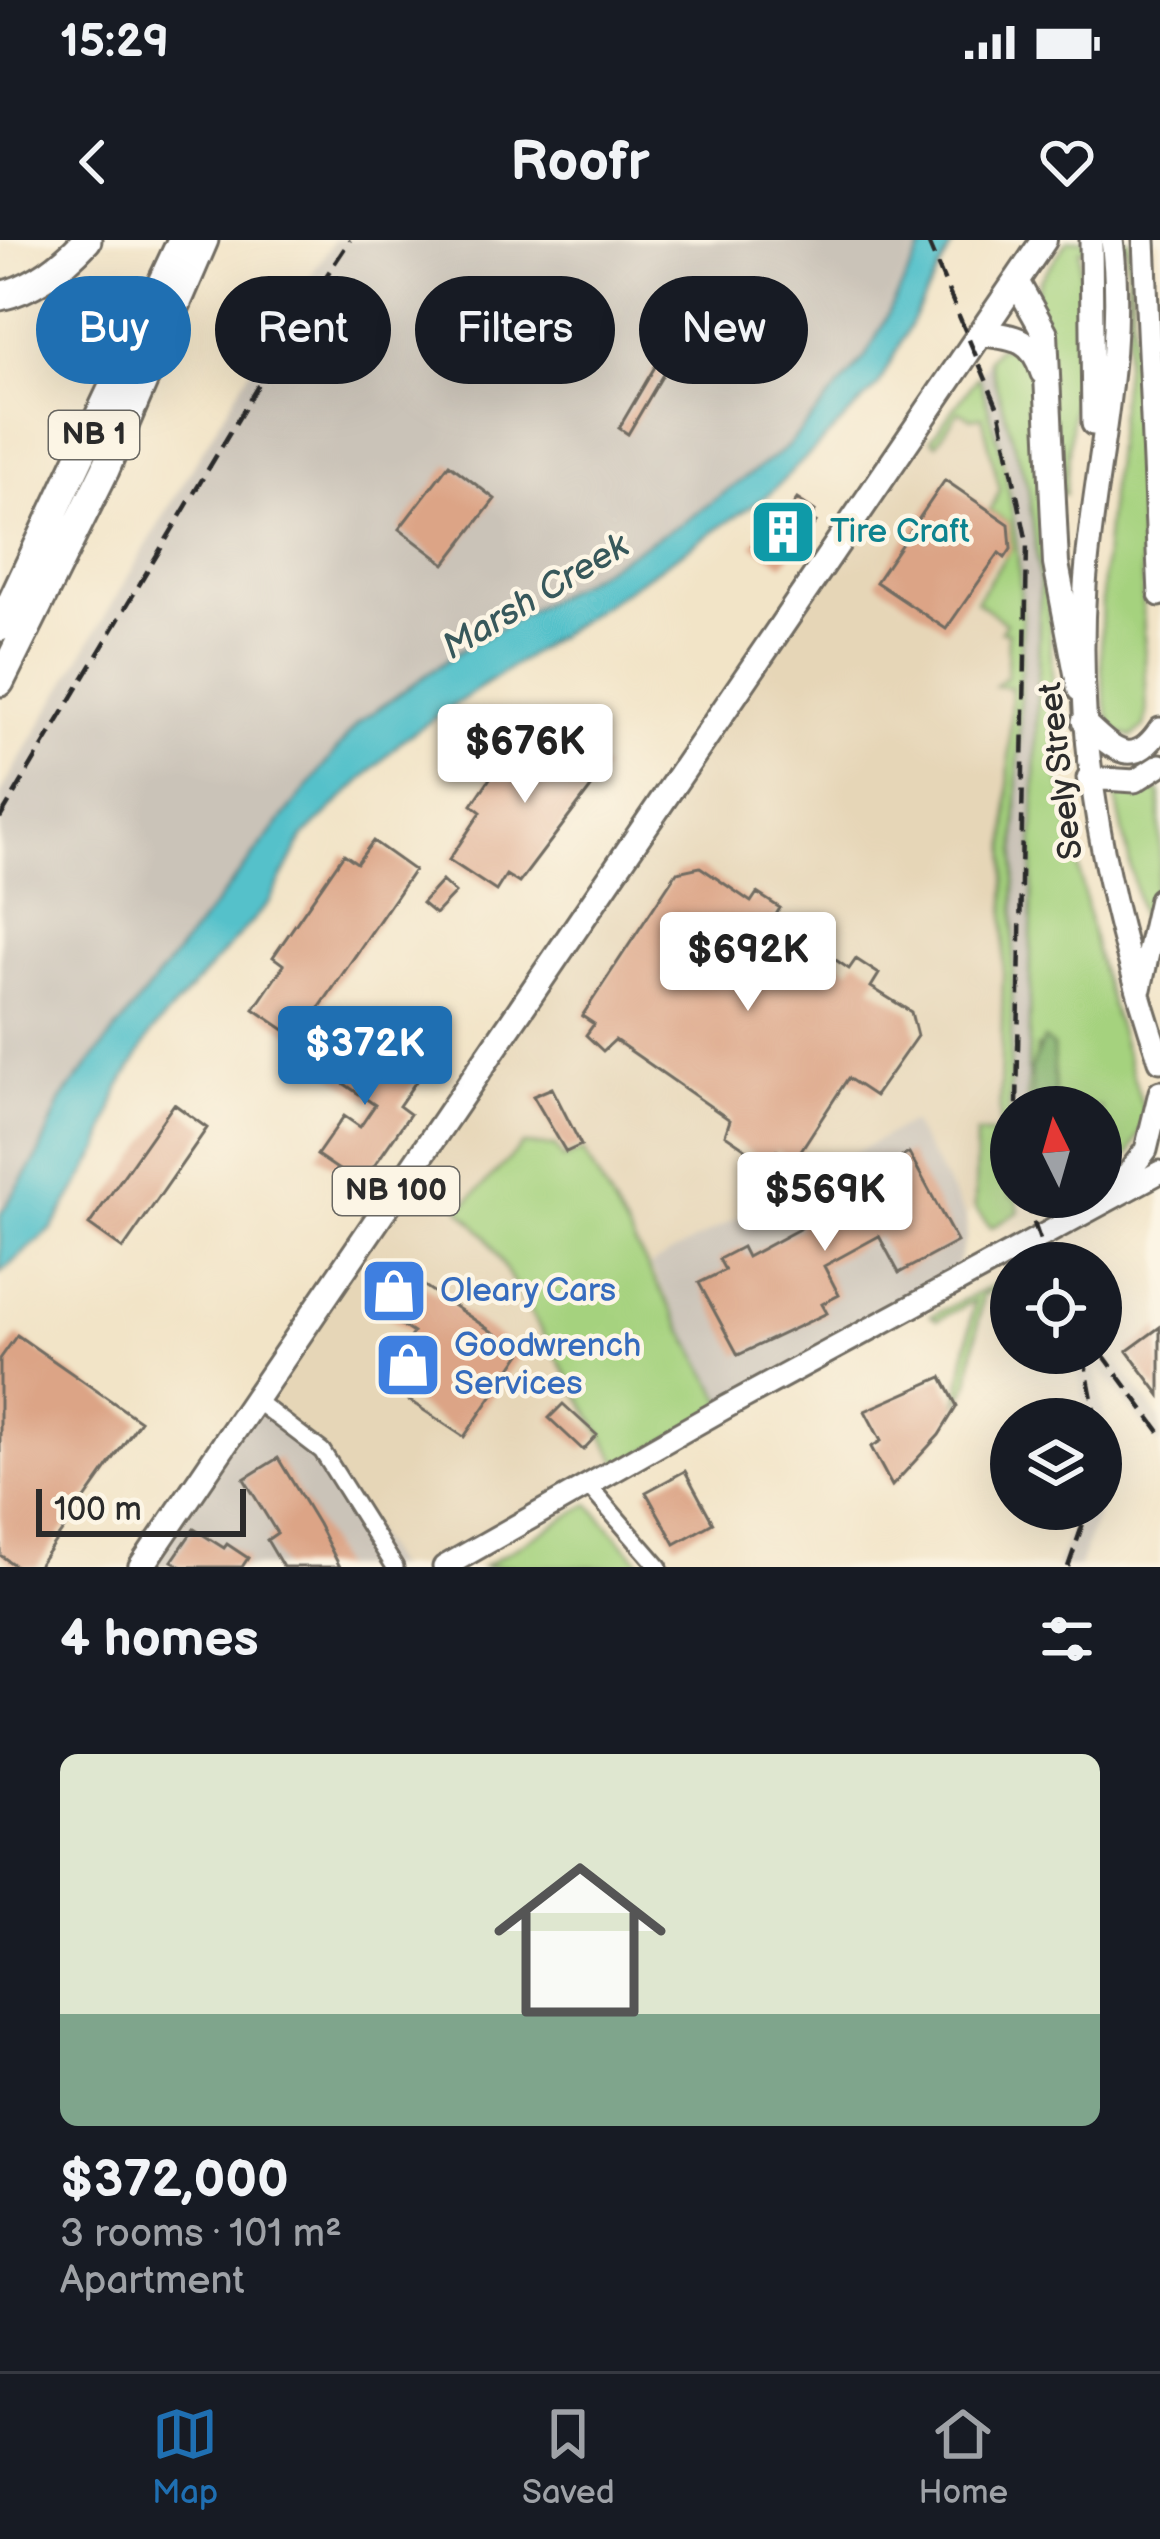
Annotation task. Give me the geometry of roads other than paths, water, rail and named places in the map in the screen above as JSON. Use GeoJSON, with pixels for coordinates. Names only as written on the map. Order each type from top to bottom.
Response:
{"type":"FeatureCollection","features":[{"type":"Feature","properties":{"kind":"highway"},"geometry":{"type":"LineString","coordinates":[[0,296],[33,284],[87,240]]}},
{"type":"Feature","properties":{"kind":"highway","name":"NB 1"},"geometry":{"type":"LineString","coordinates":[[0,627],[182,240]]}},
{"type":"Feature","properties":{"kind":"highway","name":"NB 1"},"geometry":{"type":"LineString","coordinates":[[0,682],[105,470],[204,240]]}},
{"type":"Feature","properties":{"kind":"highway"},"geometry":{"type":"LineString","coordinates":[[105,470],[223,240]]}},
{"type":"Feature","properties":{"kind":"highway"},"geometry":{"type":"LineString","coordinates":[[0,286],[33,284]]}},
{"type":"Feature","properties":{"kind":"main road","name":"NB 100"},"geometry":{"type":"LineString","coordinates":[[141,1567],[1044,240]]}},
{"type":"Feature","properties":{"kind":"main road"},"geometry":{"type":"LineString","coordinates":[[1144,240],[1160,595]]}},
{"type":"Feature","properties":{"kind":"main road","name":"Seely Street"},"geometry":{"type":"LineString","coordinates":[[1102,244],[1117,325],[1090,538],[1080,689],[1088,778],[1138,996],[1160,1061]]}},
{"type":"Feature","properties":{"kind":"main road"},"geometry":{"type":"LineString","coordinates":[[1016,280],[1045,333],[1056,564],[1080,689]]}},
{"type":"Feature","properties":{"kind":"main road"},"geometry":{"type":"LineString","coordinates":[[981,333],[1028,344],[1047,386]]}},
{"type":"Feature","properties":{"kind":"main road"},"geometry":{"type":"LineString","coordinates":[[1083,721],[1115,749],[1128,753],[1146,748],[1160,728]]}},
{"type":"Feature","properties":{"kind":"main road"},"geometry":{"type":"LineString","coordinates":[[1088,778],[1135,781],[1160,765]]}},
{"type":"Feature","properties":{"kind":"main road"},"geometry":{"type":"LineString","coordinates":[[1138,996],[1160,899]]}},
{"type":"Feature","properties":{"kind":"main road"},"geometry":{"type":"LineString","coordinates":[[1122,1179],[1146,1150],[1160,1091]]}},
{"type":"Feature","properties":{"kind":"main road"},"geometry":{"type":"LineString","coordinates":[[1122,1193],[1160,1172]]}},
{"type":"Feature","properties":{"kind":"main road"},"geometry":{"type":"LineString","coordinates":[[1122,1200],[1160,1192]]}},
{"type":"Feature","properties":{"kind":"main road"},"geometry":{"type":"LineString","coordinates":[[444,1567],[1076,1218]]}},
{"type":"Feature","properties":{"kind":"street"},"geometry":{"type":"LineString","coordinates":[[255,1400],[322,1451],[395,1567]]}},
{"type":"Feature","properties":{"kind":"street"},"geometry":{"type":"LineString","coordinates":[[587,1484],[659,1567]]}},
{"type":"Feature","properties":{"kind":"water"},"geometry":{"type":"Polygon","coordinates":[[[926,240],[955,240],[878,386],[769,494],[405,738],[303,837],[270,901],[152,1032],[119,1088],[100,1149],[52,1229],[0,1273],[0,1215],[38,1156],[61,1100],[358,723],[460,651],[684,522],[786,448],[867,355],[926,240]]]}},
{"type":"Feature","properties":{"kind":"railway"},"geometry":{"type":"LineString","coordinates":[[0,818],[299,317],[350,240]]}},
{"type":"Feature","properties":{"kind":"railway"},"geometry":{"type":"LineString","coordinates":[[927,240],[1000,413],[1027,543],[1017,1086]]}},
{"type":"Feature","properties":{"kind":"railway"},"geometry":{"type":"LineString","coordinates":[[1032,1218],[1041,1242]]}},
{"type":"Feature","properties":{"kind":"railway"},"geometry":{"type":"LineString","coordinates":[[1087,1374],[1092,1398]]}},
{"type":"Feature","properties":{"kind":"railway"},"geometry":{"type":"LineString","coordinates":[[1117,1374],[1160,1432]]}},
{"type":"Feature","properties":{"kind":"railway"},"geometry":{"type":"LineString","coordinates":[[1068,1567],[1081,1530]]}},
{"type":"Feature","properties":{"kind":"place","name":"Tire Craft"},"geometry":{"type":"Point","coordinates":[783,532]}},
{"type":"Feature","properties":{"kind":"place","name":"Oleary Cars"},"geometry":{"type":"Point","coordinates":[394,1291]}},
{"type":"Feature","properties":{"kind":"place","name":"Goodwrench Services"},"geometry":{"type":"Point","coordinates":[408,1365]}},
{"type":"Feature","properties":{"kind":"water label","name":"Marsh Creek"},"geometry":{"type":"Point","coordinates":[536,597]}}]}
